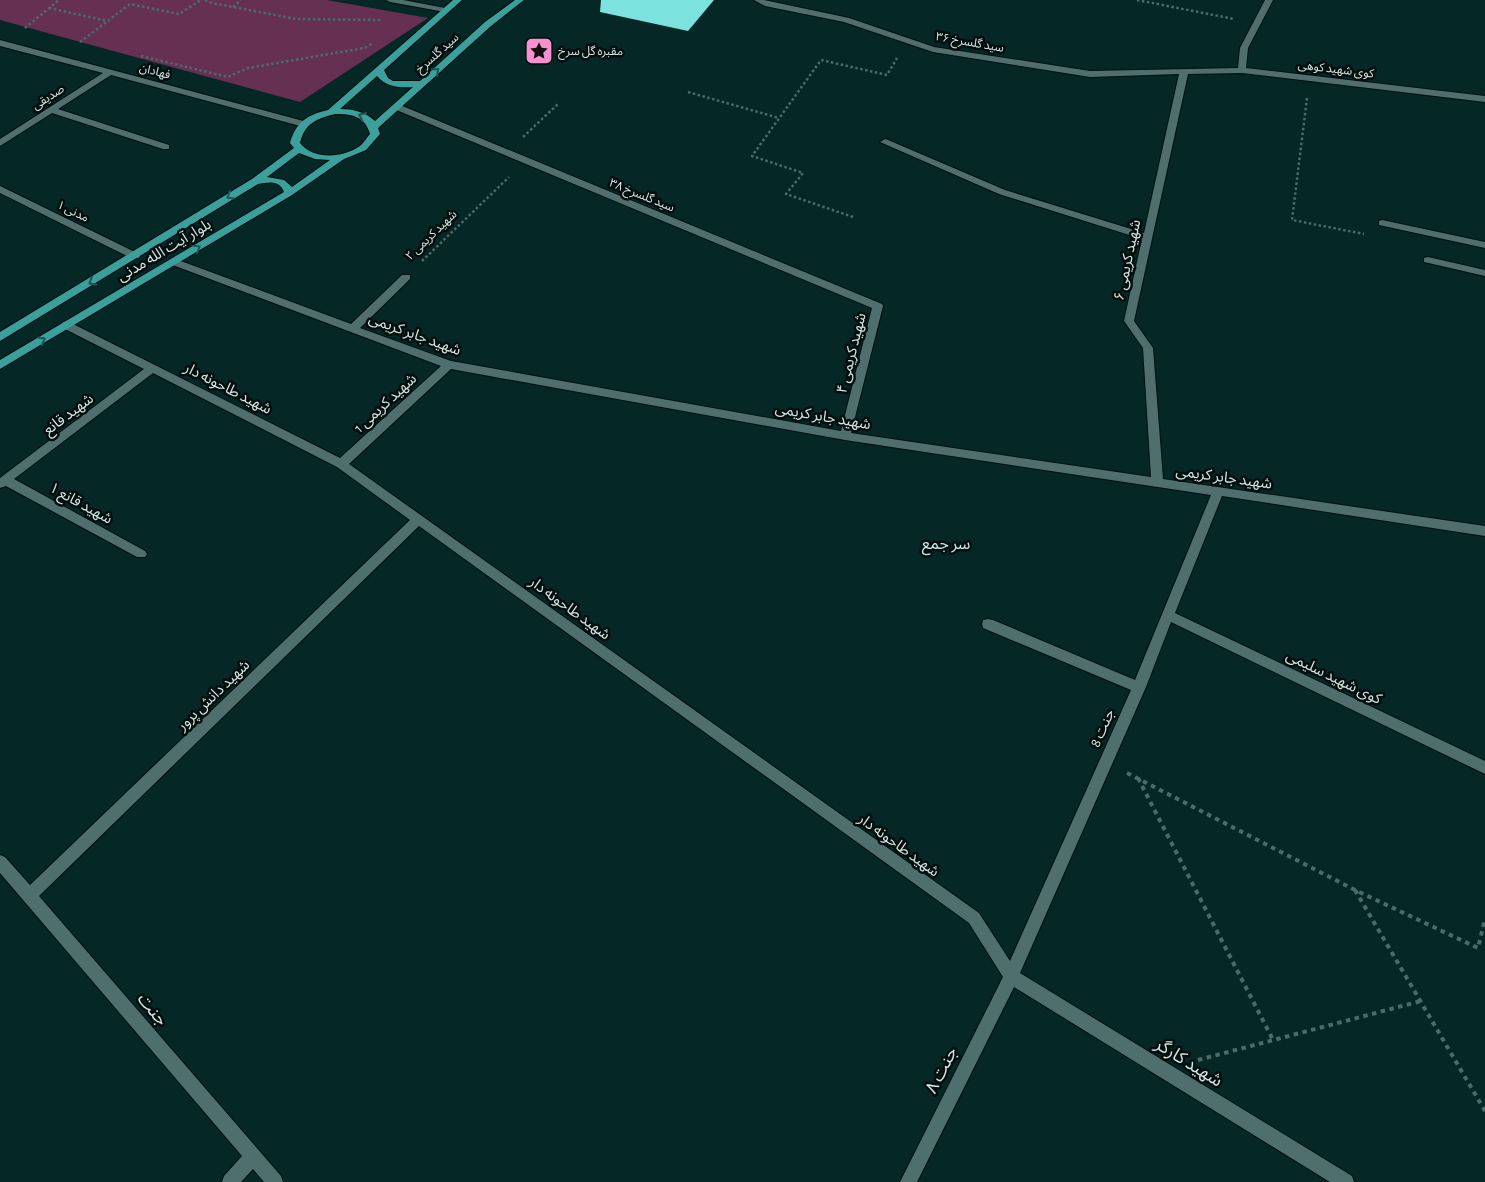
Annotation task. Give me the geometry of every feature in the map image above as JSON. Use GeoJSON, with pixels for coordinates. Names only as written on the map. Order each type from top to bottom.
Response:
{"type":"FeatureCollection","features":[{"type":"Feature","properties":{"kind":"main road","name":"سید گلسرخ"},"geometry":{"type":"LineString","coordinates":[[331,112],[458,0]]}},
{"type":"Feature","properties":{"kind":"main road","name":"سید گلسرخ"},"geometry":{"type":"LineString","coordinates":[[374,127],[488,24],[520,0]]}},
{"type":"Feature","properties":{"kind":"main road"},"geometry":{"type":"LineString","coordinates":[[379,70],[384,80],[392,84],[412,85],[423,83]]}},
{"type":"Feature","properties":{"kind":"main road"},"geometry":{"type":"LineString","coordinates":[[331,112],[354,113],[364,116],[371,121],[375,134],[363,148],[341,156],[316,157],[299,149],[295,143],[295,136],[298,130],[311,119],[331,112]]}},
{"type":"Feature","properties":{"kind":"main road","name":"بلوار آیت الله مدنی"},"geometry":{"type":"LineString","coordinates":[[0,337],[135,256],[256,180],[299,149]]}},
{"type":"Feature","properties":{"kind":"main road","name":"بلوار آیت الله مدنی"},"geometry":{"type":"LineString","coordinates":[[0,365],[289,194],[341,156]]}},
{"type":"Feature","properties":{"kind":"main road"},"geometry":{"type":"LineString","coordinates":[[256,180],[276,180],[288,188],[289,194]]}},
{"type":"Feature","properties":{"kind":"street"},"geometry":{"type":"LineString","coordinates":[[390,0],[445,10]]}},
{"type":"Feature","properties":{"kind":"street","name":"سید گلسرخ ۳۶"},"geometry":{"type":"LineString","coordinates":[[758,0],[765,4],[846,20],[933,49],[1090,74],[1184,71]]}},
{"type":"Feature","properties":{"kind":"street"},"geometry":{"type":"LineString","coordinates":[[802,10],[807,0]]}},
{"type":"Feature","properties":{"kind":"street"},"geometry":{"type":"LineString","coordinates":[[1242,70],[1244,48],[1269,0]]}},
{"type":"Feature","properties":{"kind":"street","name":"فهادان"},"geometry":{"type":"LineString","coordinates":[[0,43],[304,124]]}},
{"type":"Feature","properties":{"kind":"street","name":"کوی شهید کوهی"},"geometry":{"type":"LineString","coordinates":[[1184,71],[1242,70],[1485,99]]}},
{"type":"Feature","properties":{"kind":"street","name":"شهید کریمی ۶"},"geometry":{"type":"LineString","coordinates":[[1157,482],[1148,348],[1129,321],[1184,71]]}},
{"type":"Feature","properties":{"kind":"street","name":"صدیقی"},"geometry":{"type":"LineString","coordinates":[[0,143],[110,72]]}},
{"type":"Feature","properties":{"kind":"street","name":"سید گلسرخ ۳۸"},"geometry":{"type":"LineString","coordinates":[[397,108],[878,306]]}},
{"type":"Feature","properties":{"kind":"street"},"geometry":{"type":"LineString","coordinates":[[51,110],[166,147]]}},
{"type":"Feature","properties":{"kind":"street"},"geometry":{"type":"LineString","coordinates":[[885,142],[1002,192],[1147,236]]}},
{"type":"Feature","properties":{"kind":"street","name":"مدنی ۱"},"geometry":{"type":"LineString","coordinates":[[0,189],[135,256]]}},
{"type":"Feature","properties":{"kind":"street"},"geometry":{"type":"LineString","coordinates":[[1382,223],[1485,245]]}},
{"type":"Feature","properties":{"kind":"street"},"geometry":{"type":"LineString","coordinates":[[1428,260],[1485,273]]}},
{"type":"Feature","properties":{"kind":"street","name":"شهید جابر کریمی"},"geometry":{"type":"LineString","coordinates":[[174,262],[449,365],[845,436],[1485,531]]}},
{"type":"Feature","properties":{"kind":"street","name":"شهید کریمی ۲"},"geometry":{"type":"LineString","coordinates":[[354,328],[406,277]]}},
{"type":"Feature","properties":{"kind":"street","name":"شهید کریمی ۴"},"geometry":{"type":"LineString","coordinates":[[845,436],[878,306]]}},
{"type":"Feature","properties":{"kind":"street","name":"شهيد طاحونه دار"},"geometry":{"type":"LineString","coordinates":[[68,325],[341,464],[974,918],[1011,976]]}},
{"type":"Feature","properties":{"kind":"street","name":"شهید کریمی 1"},"geometry":{"type":"LineString","coordinates":[[341,464],[449,365]]}},
{"type":"Feature","properties":{"kind":"street","name":"شهید قانع"},"geometry":{"type":"LineString","coordinates":[[3,482],[153,368]]}},
{"type":"Feature","properties":{"kind":"street","name":"شهید قانع ۱"},"geometry":{"type":"LineString","coordinates":[[3,482],[141,554]]}},
{"type":"Feature","properties":{"kind":"street","name":"جنت 8"},"geometry":{"type":"LineString","coordinates":[[1011,976],[1139,687],[1218,491]]}},
{"type":"Feature","properties":{"kind":"street","name":"شهید دانش پرور"},"geometry":{"type":"LineString","coordinates":[[30,895],[419,519]]}},
{"type":"Feature","properties":{"kind":"street","name":"کوی شهید سلیمی"},"geometry":{"type":"LineString","coordinates":[[1168,615],[1485,768]]}},
{"type":"Feature","properties":{"kind":"street"},"geometry":{"type":"LineString","coordinates":[[988,624],[1139,687]]}},
{"type":"Feature","properties":{"kind":"street","name":"جنت"},"geometry":{"type":"LineString","coordinates":[[0,862],[275,1182]]}},
{"type":"Feature","properties":{"kind":"street","name":"شهید کارگر"},"geometry":{"type":"LineString","coordinates":[[1011,976],[1346,1182]]}},
{"type":"Feature","properties":{"kind":"street","name":"جنت ۸"},"geometry":{"type":"LineString","coordinates":[[908,1182],[1011,976]]}},
{"type":"Feature","properties":{"kind":"street"},"geometry":{"type":"LineString","coordinates":[[230,1182],[253,1157]]}},
{"type":"Feature","properties":{"kind":"path"},"geometry":{"type":"LineString","coordinates":[[34,30],[24,28],[59,0]]}},
{"type":"Feature","properties":{"kind":"path"},"geometry":{"type":"LineString","coordinates":[[80,42],[130,4],[179,14],[201,0]]}},
{"type":"Feature","properties":{"kind":"path"},"geometry":{"type":"LineString","coordinates":[[205,0],[296,19],[385,20],[424,30]]}},
{"type":"Feature","properties":{"kind":"path"},"geometry":{"type":"LineString","coordinates":[[233,7],[241,0]]}},
{"type":"Feature","properties":{"kind":"path"},"geometry":{"type":"LineString","coordinates":[[1136,0],[1257,23]]}},
{"type":"Feature","properties":{"kind":"path"},"geometry":{"type":"LineString","coordinates":[[49,8],[107,21]]}},
{"type":"Feature","properties":{"kind":"path"},"geometry":{"type":"LineString","coordinates":[[71,39],[90,44]]}},
{"type":"Feature","properties":{"kind":"path"},"geometry":{"type":"LineString","coordinates":[[136,55],[228,77],[248,68],[364,48],[380,40]]}},
{"type":"Feature","properties":{"kind":"path"},"geometry":{"type":"LineString","coordinates":[[853,217],[786,194],[803,172],[752,156],[821,60],[887,75],[908,41]]}},
{"type":"Feature","properties":{"kind":"path"},"geometry":{"type":"LineString","coordinates":[[1298,77],[1308,102],[1292,220],[1370,235],[1382,223]]}},
{"type":"Feature","properties":{"kind":"path"},"geometry":{"type":"LineString","coordinates":[[688,92],[779,118]]}},
{"type":"Feature","properties":{"kind":"path"},"geometry":{"type":"LineString","coordinates":[[506,153],[559,104]]}},
{"type":"Feature","properties":{"kind":"path","name":"شهید کریمی ۲"},"geometry":{"type":"LineString","coordinates":[[406,277],[526,160]]}},
{"type":"Feature","properties":{"kind":"path"},"geometry":{"type":"LineString","coordinates":[[1105,761],[1355,890],[1478,948],[1485,918]]}},
{"type":"Feature","properties":{"kind":"path"},"geometry":{"type":"LineString","coordinates":[[1138,778],[1273,1040]]}},
{"type":"Feature","properties":{"kind":"path"},"geometry":{"type":"LineString","coordinates":[[1355,890],[1485,1111]]}},
{"type":"Feature","properties":{"kind":"path"},"geometry":{"type":"LineString","coordinates":[[1163,1069],[1421,1001]]}},
{"type":"Feature","properties":{"kind":"shaded area"},"geometry":{"type":"Polygon","coordinates":[[[0,0],[327,0],[428,18],[300,102],[0,20],[0,0]]]}},
{"type":"Feature","properties":{"kind":"building"},"geometry":{"type":"Polygon","coordinates":[[[601,0],[714,0],[688,31],[600,12],[601,0]]]}},
{"type":"Feature","properties":{"kind":"place","name":"مقبره گل سرخ"},"geometry":{"type":"Point","coordinates":[539,51]}},
{"type":"Feature","properties":{"kind":"district","name":"سر جمع"},"geometry":{"type":"Point","coordinates":[946,543]}}]}
